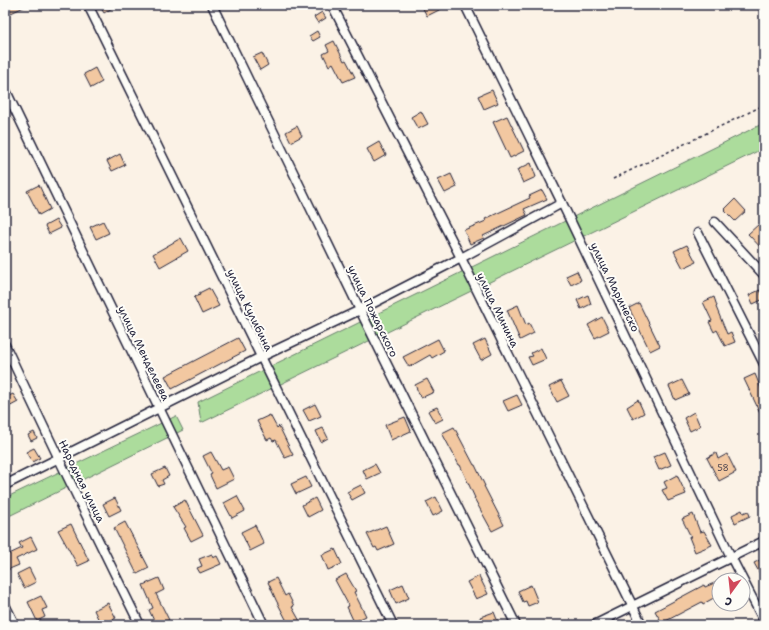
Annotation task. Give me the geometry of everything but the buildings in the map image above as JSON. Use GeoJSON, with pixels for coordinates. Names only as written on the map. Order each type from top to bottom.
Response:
{"type":"FeatureCollection","features":[{"type":"Feature","properties":{"kind":"street","name":"улица Кулибина"},"geometry":{"type":"LineString","coordinates":[[88,5],[393,625]]}},
{"type":"Feature","properties":{"kind":"street","name":"улица Пожарского"},"geometry":{"type":"LineString","coordinates":[[212,5],[360,310],[516,625]]}},
{"type":"Feature","properties":{"kind":"street","name":"улица Минина"},"geometry":{"type":"LineString","coordinates":[[332,5],[461,258],[642,625]]}},
{"type":"Feature","properties":{"kind":"street","name":"улица Маринеско"},"geometry":{"type":"LineString","coordinates":[[465,5],[562,203],[731,557],[764,622]]}},
{"type":"Feature","properties":{"kind":"street","name":"улица Менделеева"},"geometry":{"type":"LineString","coordinates":[[5,89],[264,625]]}},
{"type":"Feature","properties":{"kind":"street"},"geometry":{"type":"LineString","coordinates":[[5,485],[261,357],[360,310],[461,258],[562,203]]}},
{"type":"Feature","properties":{"kind":"street"},"geometry":{"type":"LineString","coordinates":[[715,222],[764,275]]}},
{"type":"Feature","properties":{"kind":"street"},"geometry":{"type":"LineString","coordinates":[[698,233],[764,364]]}},
{"type":"Feature","properties":{"kind":"street","name":"Народная улица"},"geometry":{"type":"LineString","coordinates":[[5,345],[140,625]]}},
{"type":"Feature","properties":{"kind":"street"},"geometry":{"type":"LineString","coordinates":[[594,625],[764,541]]}},
{"type":"Feature","properties":{"kind":"street"},"geometry":{"type":"LineString","coordinates":[[5,605],[15,625]]}},
{"type":"Feature","properties":{"kind":"path"},"geometry":{"type":"LineString","coordinates":[[613,179],[764,105]]}},
{"type":"Feature","properties":{"kind":"green space"},"geometry":{"type":"Polygon","coordinates":[[[764,123],[764,148],[201,423],[198,402],[764,123]]]}},
{"type":"Feature","properties":{"kind":"green space"},"geometry":{"type":"Polygon","coordinates":[[[176,416],[183,430],[5,518],[5,498],[176,416]]]}}]}
